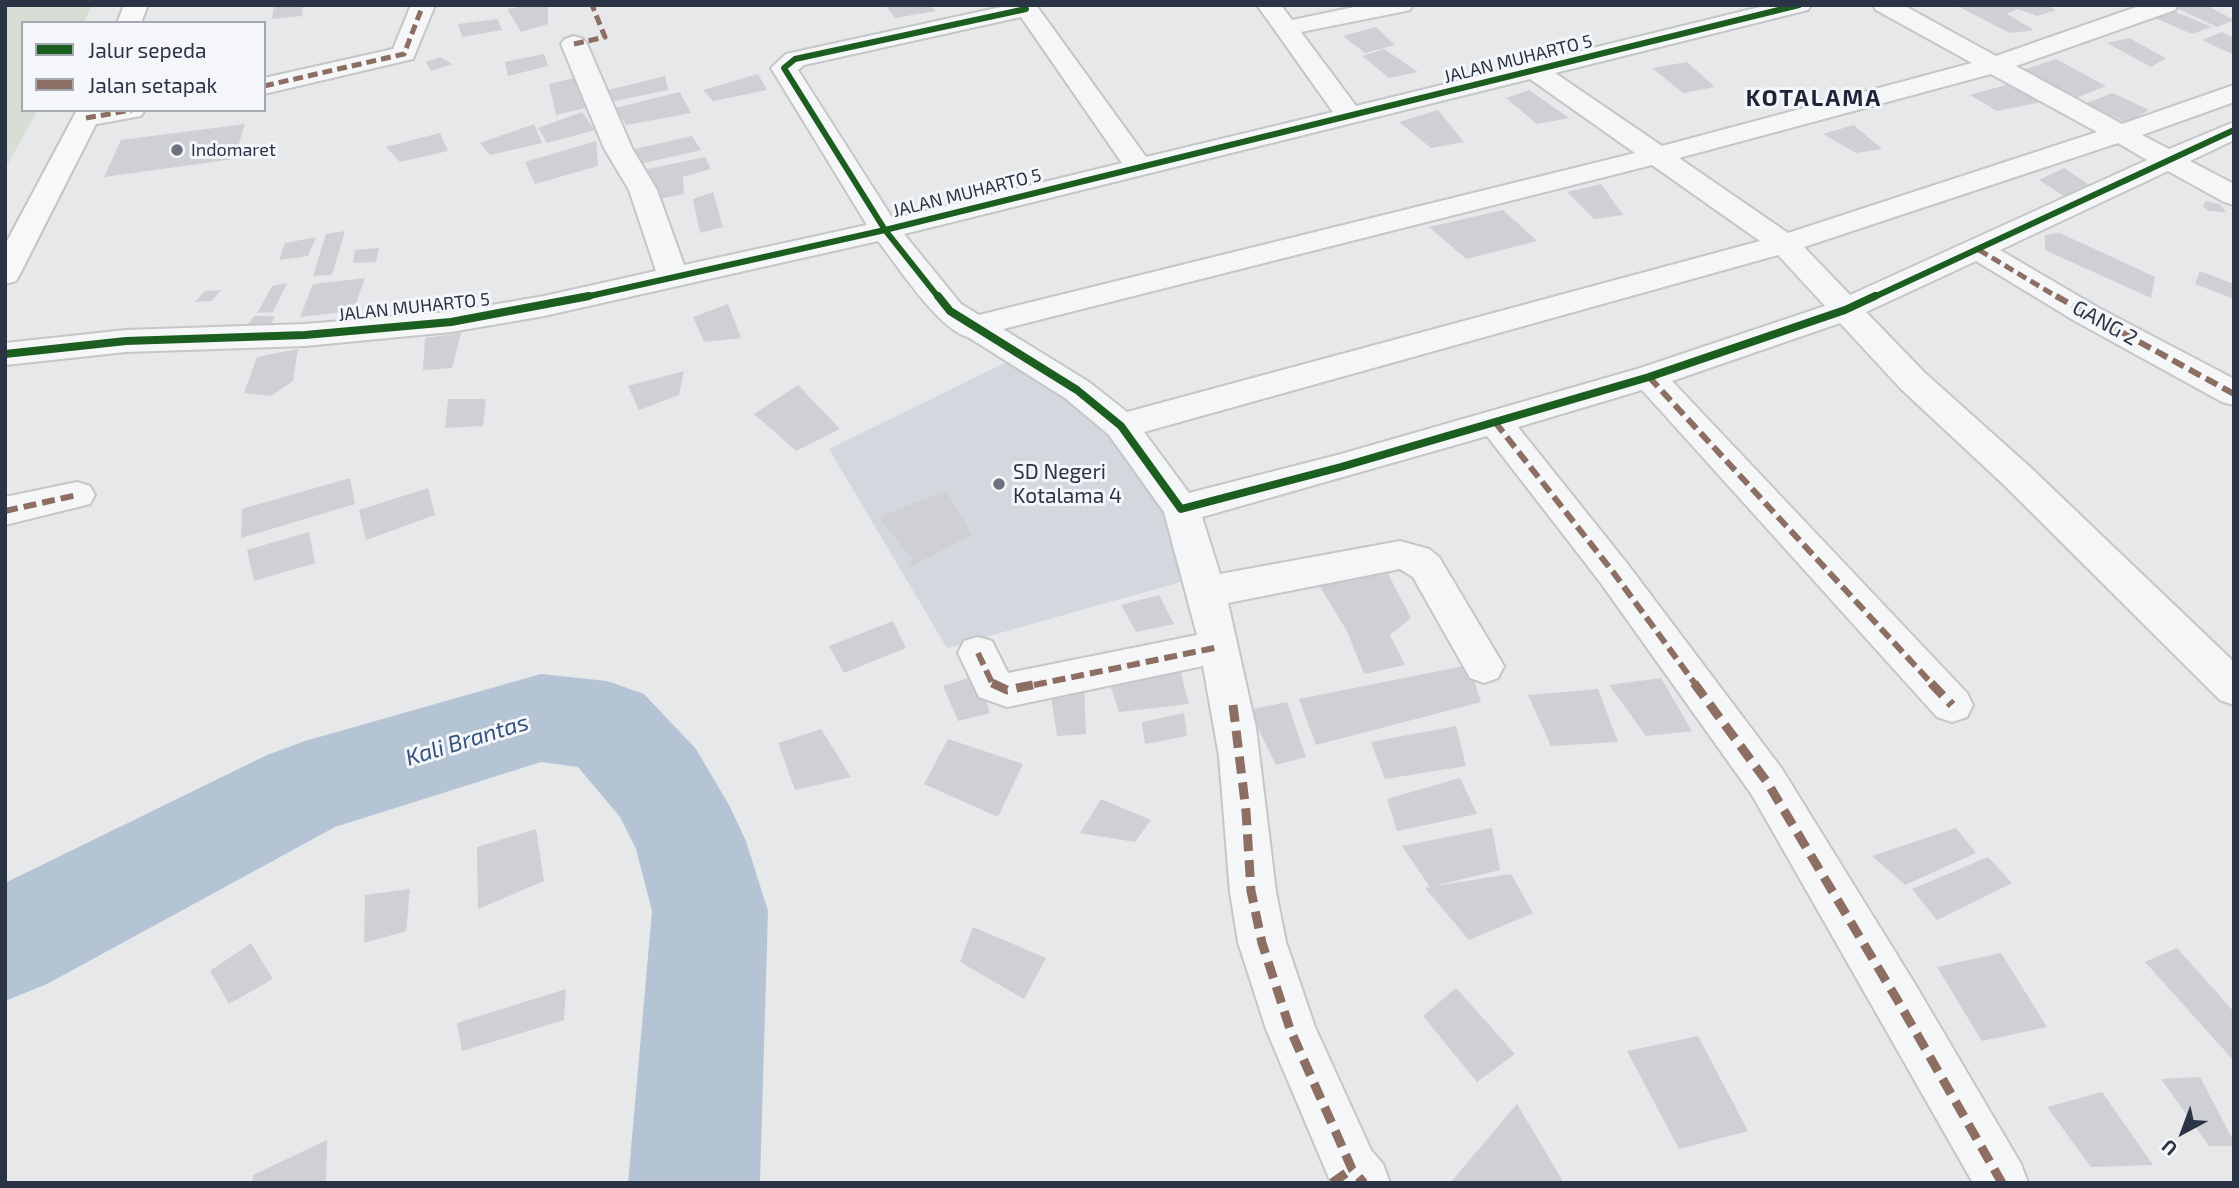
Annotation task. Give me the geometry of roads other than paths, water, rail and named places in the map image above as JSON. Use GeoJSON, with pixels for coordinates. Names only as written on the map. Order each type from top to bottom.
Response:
{"type":"FeatureCollection","features":[{"type":"Feature","properties":{"kind":"main road"},"geometry":{"type":"LineString","coordinates":[[5,274],[88,114]]}},
{"type":"Feature","properties":{"kind":"street"},"geometry":{"type":"LineString","coordinates":[[266,86],[400,57],[406,52],[423,5]]}},
{"type":"Feature","properties":{"kind":"street"},"geometry":{"type":"LineString","coordinates":[[1269,5],[1350,117]]}},
{"type":"Feature","properties":{"kind":"street"},"geometry":{"type":"LineString","coordinates":[[1287,28],[1401,5]]}},
{"type":"Feature","properties":{"kind":"street","name":"JALAN MUHARTO 5"},"geometry":{"type":"LineString","coordinates":[[5,354],[126,341],[305,335],[452,322],[544,306],[886,230],[1799,5]]}},
{"type":"Feature","properties":{"kind":"street"},"geometry":{"type":"LineString","coordinates":[[1885,5],[2234,196]]}},
{"type":"Feature","properties":{"kind":"street"},"geometry":{"type":"LineString","coordinates":[[971,327],[1659,155],[1994,65],[2166,5]]}},
{"type":"Feature","properties":{"kind":"street"},"geometry":{"type":"LineString","coordinates":[[1138,166],[1025,7],[795,60],[785,65],[786,75],[886,230],[950,311],[971,327],[1019,352],[1066,383],[1121,426],[1181,509],[1206,592],[1233,705],[1246,811],[1251,891],[1262,943],[1290,1029],[1349,1178]]}},
{"type":"Feature","properties":{"kind":"street"},"geometry":{"type":"LineString","coordinates":[[574,44],[618,148],[643,190],[673,276]]}},
{"type":"Feature","properties":{"kind":"street"},"geometry":{"type":"LineString","coordinates":[[1536,71],[1784,244],[1913,381],[2017,476],[2234,688]]}},
{"type":"Feature","properties":{"kind":"street"},"geometry":{"type":"LineString","coordinates":[[1121,426],[1784,244],[2119,134],[2234,93]]}},
{"type":"Feature","properties":{"kind":"street"},"geometry":{"type":"LineString","coordinates":[[88,114],[110,112]]}},
{"type":"Feature","properties":{"kind":"street"},"geometry":{"type":"LineString","coordinates":[[1181,509],[1341,467],[1648,377],[1845,310],[2234,130]]}},
{"type":"Feature","properties":{"kind":"street","name":"GANG 2"},"geometry":{"type":"LineString","coordinates":[[1979,250],[2086,314],[2234,394]]}},
{"type":"Feature","properties":{"kind":"street"},"geometry":{"type":"LineString","coordinates":[[1648,377],[1952,705]]}},
{"type":"Feature","properties":{"kind":"street"},"geometry":{"type":"LineString","coordinates":[[1495,422],[1613,572],[1767,782],[1898,1001],[2002,1183]]}},
{"type":"Feature","properties":{"kind":"street"},"geometry":{"type":"LineString","coordinates":[[5,511],[77,495]]}},
{"type":"Feature","properties":{"kind":"street"},"geometry":{"type":"LineString","coordinates":[[1206,592],[1400,555],[1416,559],[1426,567],[1484,666]]}},
{"type":"Feature","properties":{"kind":"street"},"geometry":{"type":"LineString","coordinates":[[978,653],[993,685],[1007,690],[1219,647]]}},
{"type":"Feature","properties":{"kind":"waterway","name":"Kali Brantas"},"geometry":{"type":"LineString","coordinates":[[5,944],[305,789],[541,718],[607,726],[658,783],[690,841],[710,911],[694,1183]]}},
{"type":"Feature","properties":{"kind":"place","name":"Indomaret"},"geometry":{"type":"Point","coordinates":[177,150]}},
{"type":"Feature","properties":{"kind":"place","name":"SD Negeri Kotalama 4"},"geometry":{"type":"Point","coordinates":[999,484]}},
{"type":"Feature","properties":{"kind":"district","name":"KOTALAMA"},"geometry":{"type":"Point","coordinates":[1814,98]}}]}
